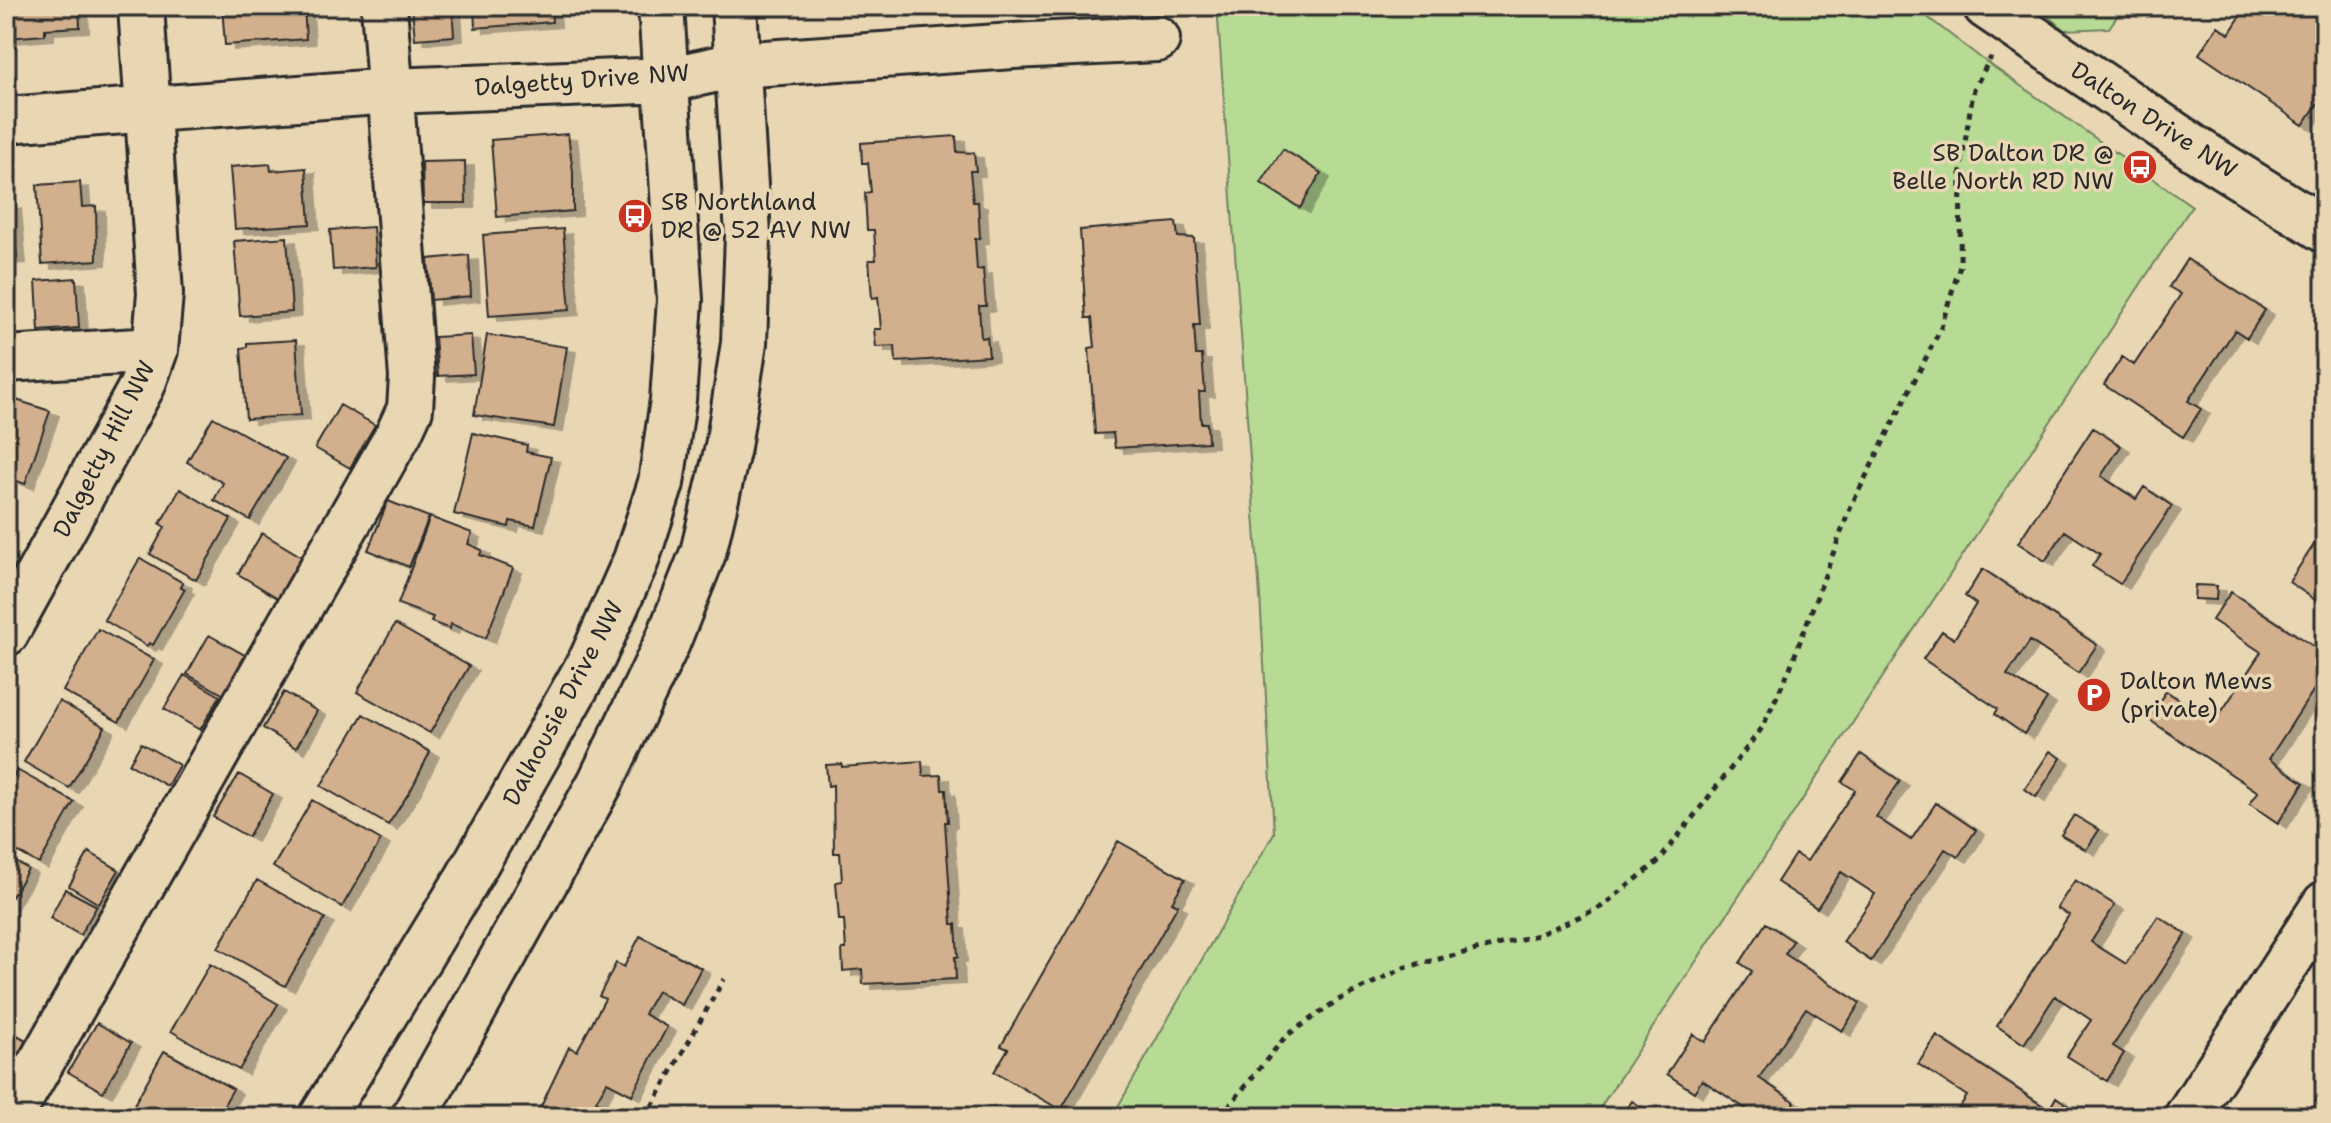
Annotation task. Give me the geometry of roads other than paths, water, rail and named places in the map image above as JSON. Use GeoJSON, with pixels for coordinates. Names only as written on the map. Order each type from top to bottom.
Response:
{"type":"FeatureCollection","features":[{"type":"Feature","properties":{"kind":"street","name":"Dalgetty Hill NW"},"geometry":{"type":"LineString","coordinates":[[6,633],[142,386],[155,350],[160,294],[141,6]]}},
{"type":"Feature","properties":{"kind":"street"},"geometry":{"type":"LineString","coordinates":[[10,1117],[410,409],[412,377],[384,6]]}},
{"type":"Feature","properties":{"kind":"street","name":"Dalhousie Drive NW"},"geometry":{"type":"LineString","coordinates":[[322,1117],[466,881],[586,670],[636,560],[661,483],[673,400],[680,300],[661,6]]}},
{"type":"Feature","properties":{"kind":"street"},"geometry":{"type":"LineString","coordinates":[[414,1117],[600,783],[667,643],[703,553],[728,447],[744,343],[748,235],[734,6]]}},
{"type":"Feature","properties":{"kind":"street","name":"Dalton Drive NW"},"geometry":{"type":"LineString","coordinates":[[1986,6],[2197,150],[2325,230]]}},
{"type":"Feature","properties":{"kind":"street","name":"Dalgetty Drive NW"},"geometry":{"type":"LineString","coordinates":[[6,120],[391,91],[667,80],[736,65],[1157,39]]}},
{"type":"Feature","properties":{"kind":"street"},"geometry":{"type":"LineString","coordinates":[[6,359],[155,350]]}},
{"type":"Feature","properties":{"kind":"street"},"geometry":{"type":"LineString","coordinates":[[2187,1117],[2325,904]]}},
{"type":"Feature","properties":{"kind":"place","name":"SB Dalton DR @ Belle North RD NW"},"geometry":{"type":"Point","coordinates":[2140,167]}},
{"type":"Feature","properties":{"kind":"place","name":"SB Northland DR @ 52 AV NW"},"geometry":{"type":"Point","coordinates":[635,216]}},
{"type":"Feature","properties":{"kind":"place","name":"Dalton Mews (private)"},"geometry":{"type":"Point","coordinates":[2094,695]}}]}
